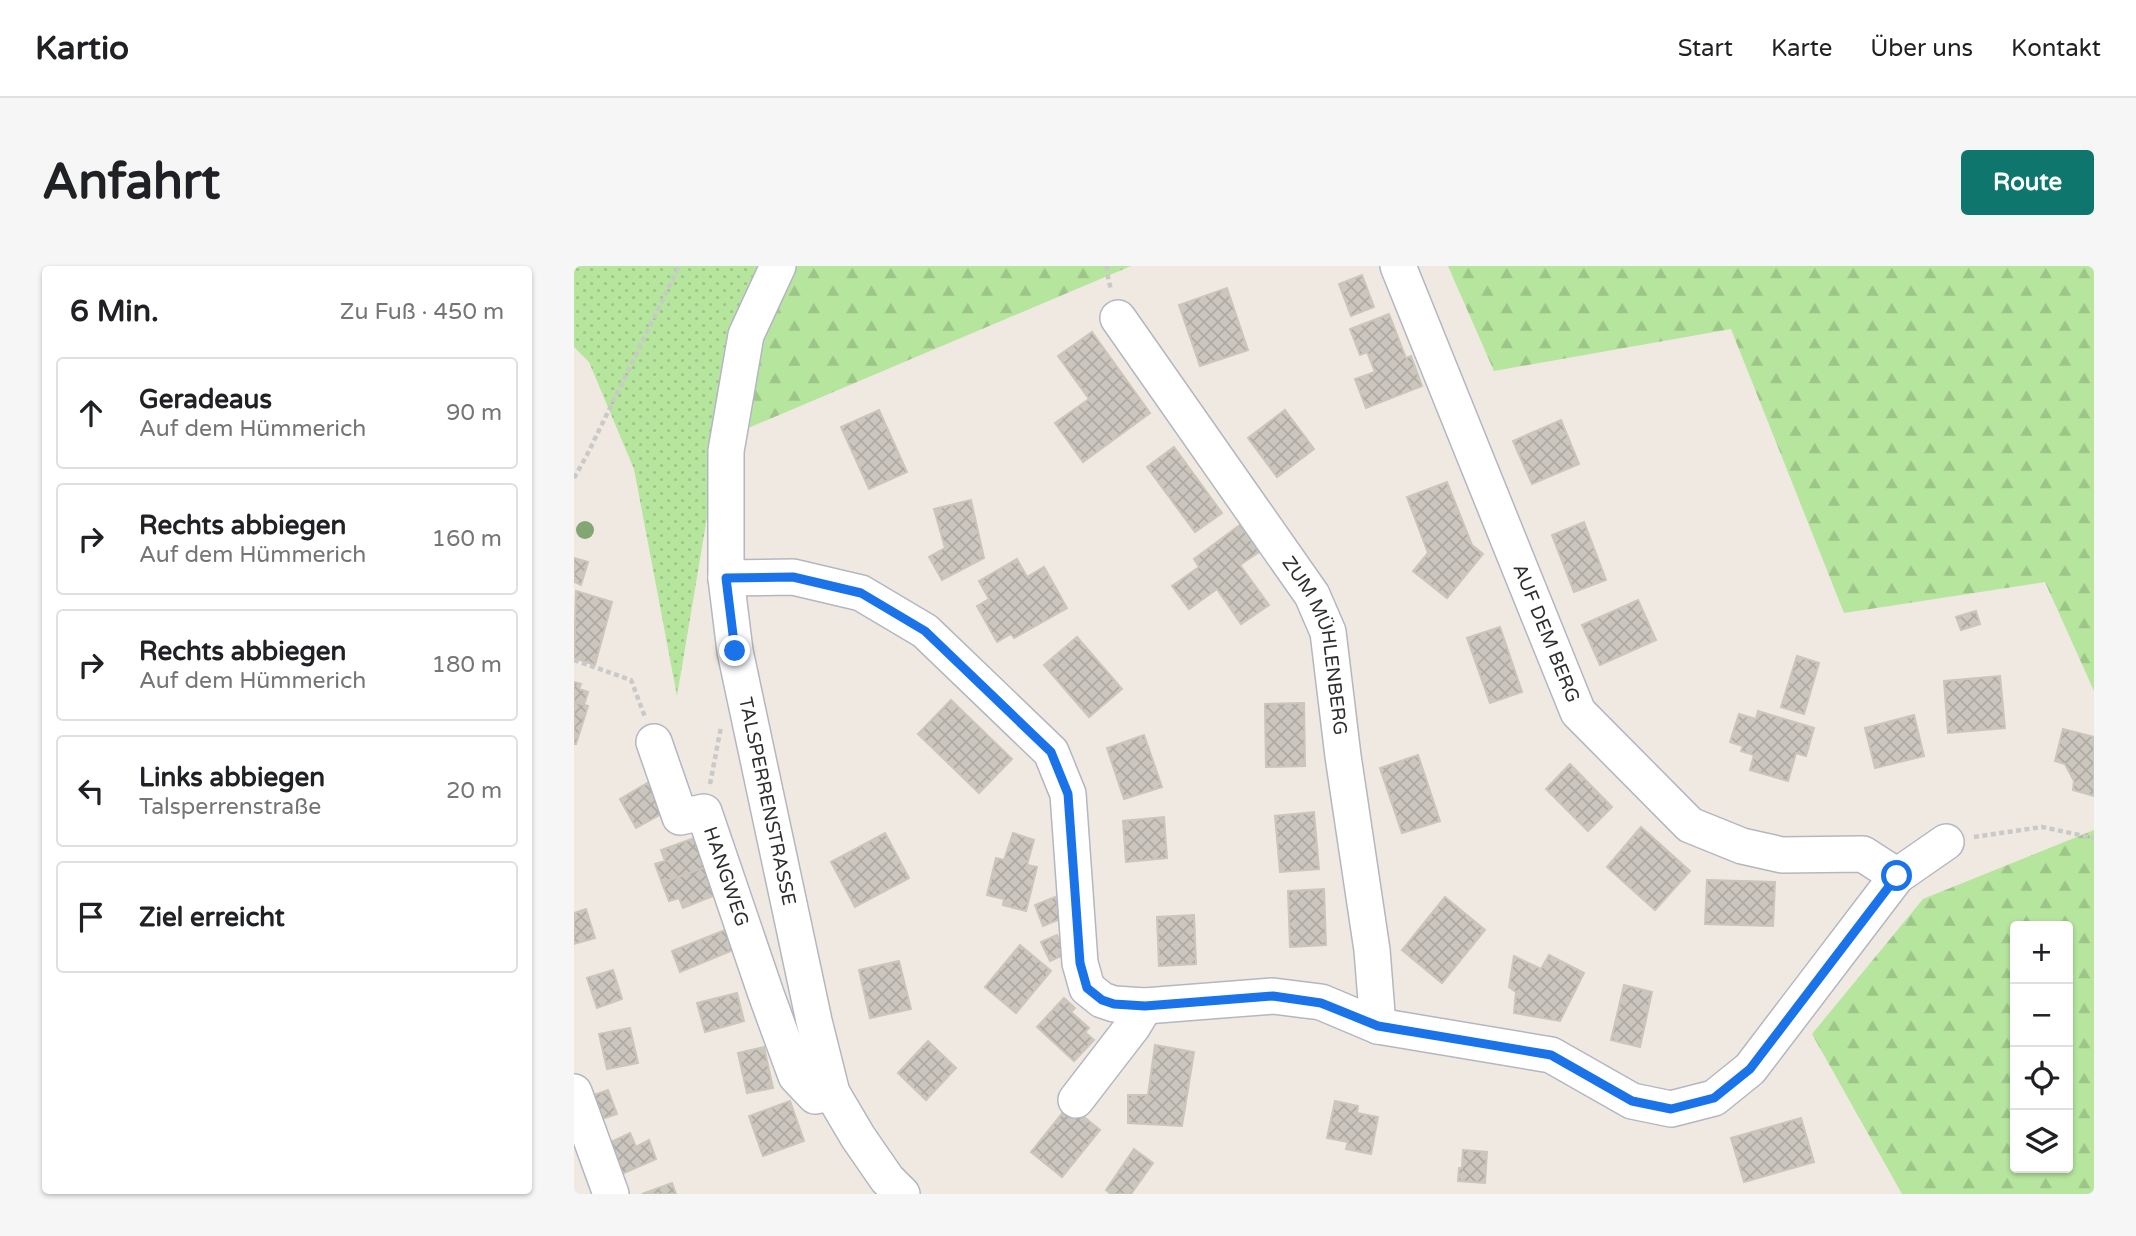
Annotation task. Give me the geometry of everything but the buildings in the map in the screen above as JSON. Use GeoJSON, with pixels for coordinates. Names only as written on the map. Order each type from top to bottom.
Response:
{"type":"FeatureCollection","features":[{"type":"Feature","properties":{"kind":"street","name":"TALSPERRENSTRASSE"},"geometry":{"type":"LineString","coordinates":[[778,266],[746,335],[726,451],[726,578],[735,651],[814,1021],[832,1093],[887,1179],[902,1194]]}},
{"type":"Feature","properties":{"kind":"street","name":"AUF DEM BERG"},"geometry":{"type":"LineString","coordinates":[[1398,266],[1577,712],[1690,825],[1742,846],[1782,855],[1863,854],[1897,876]]}},
{"type":"Feature","properties":{"kind":"street","name":"ZUM MÜHLENBERG"},"geometry":{"type":"LineString","coordinates":[[1118,318],[1312,596],[1328,632],[1342,756],[1372,950],[1378,1026]]}},
{"type":"Feature","properties":{"kind":"street"},"geometry":{"type":"LineString","coordinates":[[726,578],[793,577],[861,593],[925,631],[1051,752],[1068,794],[1080,963],[1087,988],[1102,1000],[1114,1004],[1145,1006],[1273,996],[1321,1003],[1378,1026],[1551,1055],[1632,1101],[1671,1109],[1714,1098],[1750,1069],[1897,876],[1946,842]]}},
{"type":"Feature","properties":{"kind":"street","name":"HANGWEG"},"geometry":{"type":"LineString","coordinates":[[654,742],[680,817],[704,812],[765,994],[796,1076],[816,1096],[832,1093]]}},
{"type":"Feature","properties":{"kind":"street"},"geometry":{"type":"LineString","coordinates":[[1076,1100],[1145,1006]]}},
{"type":"Feature","properties":{"kind":"street"},"geometry":{"type":"LineString","coordinates":[[574,1092],[611,1194]]}},
{"type":"Feature","properties":{"kind":"path"},"geometry":{"type":"LineString","coordinates":[[574,478],[679,266]]}},
{"type":"Feature","properties":{"kind":"path"},"geometry":{"type":"LineString","coordinates":[[574,660],[631,680],[654,742]]}},
{"type":"Feature","properties":{"kind":"path"},"geometry":{"type":"LineString","coordinates":[[1946,842],[2042,827],[2094,838]]}},
{"type":"Feature","properties":{"kind":"green space"},"geometry":{"type":"Polygon","coordinates":[[[574,266],[766,266],[720,440],[677,696],[634,469],[589,362],[574,347],[574,266]]]}},
{"type":"Feature","properties":{"kind":"green space"},"geometry":{"type":"Polygon","coordinates":[[[766,266],[1131,266],[720,440],[766,266]]]}},
{"type":"Feature","properties":{"kind":"green space"},"geometry":{"type":"Polygon","coordinates":[[[1448,266],[2094,266],[2094,691],[2045,582],[1844,613],[1731,329],[1494,371],[1448,266]]]}},
{"type":"Feature","properties":{"kind":"green space"},"geometry":{"type":"Polygon","coordinates":[[[2094,830],[2094,1194],[1902,1194],[1812,1034],[1923,899],[2094,830]]]}},
{"type":"Feature","properties":{"kind":"route"},"geometry":{"type":"LineString","coordinates":[[735,651],[726,578],[793,577],[861,593],[925,631],[1051,752],[1068,794],[1080,963],[1087,988],[1102,1000],[1114,1004],[1145,1006],[1273,996],[1321,1003],[1378,1026],[1551,1055],[1632,1101],[1671,1109],[1714,1098],[1750,1069],[1897,876]]}}]}
